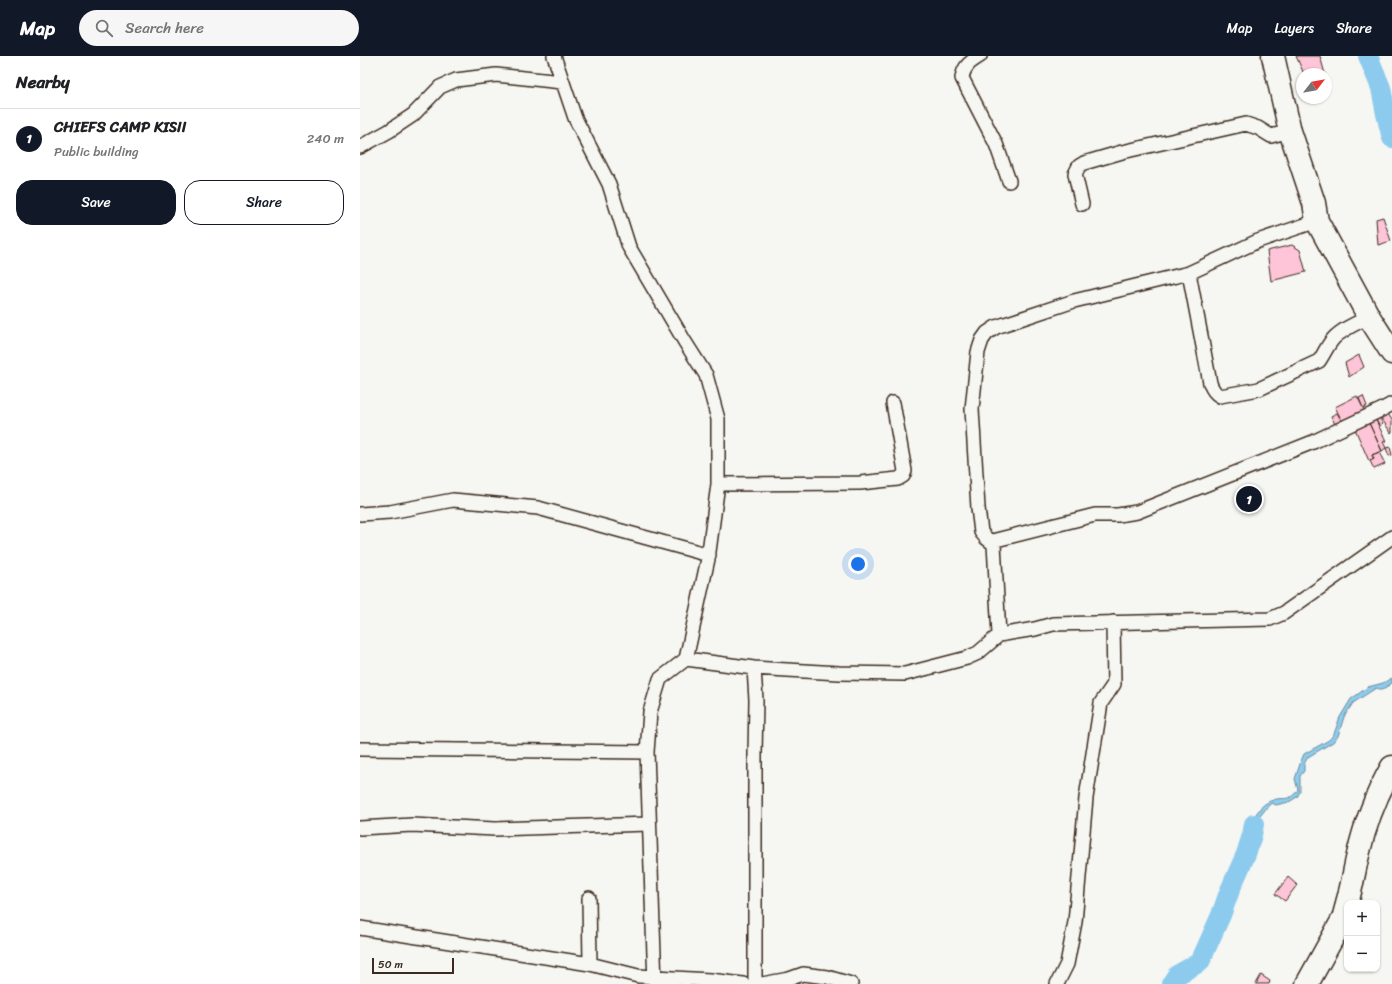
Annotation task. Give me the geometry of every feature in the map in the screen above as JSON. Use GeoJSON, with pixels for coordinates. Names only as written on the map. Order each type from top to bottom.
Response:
{"type":"FeatureCollection","features":[{"type":"Feature","properties":{"kind":"highway"},"geometry":{"type":"LineString","coordinates":[[1273,56],[1290,131],[1314,203],[1317,221],[1369,317],[1392,353]]}},
{"type":"Feature","properties":{"kind":"highway"},"geometry":{"type":"LineString","coordinates":[[1348,900],[1358,855],[1370,814],[1382,785],[1392,767]]}},
{"type":"Feature","properties":{"kind":"highway"},"geometry":{"type":"LineString","coordinates":[[1307,984],[1344,914]]}},
{"type":"Feature","properties":{"kind":"street"},"geometry":{"type":"LineString","coordinates":[[554,56],[575,118],[609,184],[629,246],[706,375],[718,419],[718,484],[709,555],[686,659],[660,679],[650,712],[647,752],[655,981]]}},
{"type":"Feature","properties":{"kind":"street"},"geometry":{"type":"LineString","coordinates":[[980,56],[968,64],[963,72],[962,78],[990,130],[1009,181]]}},
{"type":"Feature","properties":{"kind":"street"},"geometry":{"type":"LineString","coordinates":[[360,147],[407,119],[440,87],[456,80],[496,75],[562,82]]}},
{"type":"Feature","properties":{"kind":"street"},"geometry":{"type":"LineString","coordinates":[[1082,204],[1075,174],[1079,166],[1084,163],[1122,152],[1246,124],[1258,128],[1271,136],[1290,131]]}},
{"type":"Feature","properties":{"kind":"street"},"geometry":{"type":"LineString","coordinates":[[1317,221],[1258,241],[1189,273],[1074,301],[996,327],[987,333],[982,340],[978,352],[972,409],[978,508],[981,532],[986,538],[992,541],[1095,515],[1118,515],[1137,512],[1313,442],[1392,404]]}},
{"type":"Feature","properties":{"kind":"street"},"geometry":{"type":"LineString","coordinates":[[1189,273],[1210,383],[1212,389],[1220,396],[1259,389],[1319,361],[1333,338],[1369,317]]}},
{"type":"Feature","properties":{"kind":"street"},"geometry":{"type":"LineString","coordinates":[[718,484],[860,483],[898,479],[903,476],[905,467],[893,403]]}},
{"type":"Feature","properties":{"kind":"street"},"geometry":{"type":"LineString","coordinates":[[360,514],[390,512],[453,500],[538,508],[709,555]]}},
{"type":"Feature","properties":{"kind":"street"},"geometry":{"type":"LineString","coordinates":[[686,659],[754,668],[839,674],[905,674],[967,658],[978,653],[999,635],[1035,629],[1053,624],[1270,619],[1284,613],[1392,537]]}},
{"type":"Feature","properties":{"kind":"street"},"geometry":{"type":"LineString","coordinates":[[992,541],[994,544],[999,635]]}},
{"type":"Feature","properties":{"kind":"street"},"geometry":{"type":"LineString","coordinates":[[1057,984],[1066,964],[1075,922],[1086,798],[1101,703],[1114,684],[1113,622]]}},
{"type":"Feature","properties":{"kind":"street"},"geometry":{"type":"LineString","coordinates":[[754,668],[756,700],[755,984]]}},
{"type":"Feature","properties":{"kind":"street"},"geometry":{"type":"LineString","coordinates":[[360,748],[647,752]]}},
{"type":"Feature","properties":{"kind":"street"},"geometry":{"type":"LineString","coordinates":[[360,828],[412,825],[495,829],[649,824]]}},
{"type":"Feature","properties":{"kind":"street"},"geometry":{"type":"LineString","coordinates":[[589,898],[590,964]]}},
{"type":"Feature","properties":{"kind":"street"},"geometry":{"type":"LineString","coordinates":[[360,928],[590,964],[655,981],[710,980],[743,984]]}},
{"type":"Feature","properties":{"kind":"street"},"geometry":{"type":"LineString","coordinates":[[762,984],[789,979],[803,974],[827,976],[851,984]]}},
{"type":"Feature","properties":{"kind":"water"},"geometry":{"type":"Polygon","coordinates":[[[1392,678],[1392,683],[1383,689],[1376,688],[1353,703],[1344,717],[1338,736],[1333,742],[1308,757],[1304,764],[1304,771],[1300,776],[1300,792],[1297,797],[1289,802],[1276,805],[1272,803],[1256,821],[1254,834],[1247,851],[1250,828],[1256,814],[1261,808],[1266,803],[1273,800],[1289,798],[1298,790],[1295,779],[1304,754],[1329,740],[1334,734],[1340,717],[1351,699],[1368,687],[1383,683],[1392,678]]]}},
{"type":"Feature","properties":{"kind":"building"},"geometry":{"type":"Polygon","coordinates":[[[1296,56],[1320,56],[1323,68],[1301,68],[1296,56]]]}},
{"type":"Feature","properties":{"kind":"building"},"geometry":{"type":"Polygon","coordinates":[[[1383,217],[1391,241],[1378,245],[1376,219],[1383,217]]]}},
{"type":"Feature","properties":{"kind":"building"},"geometry":{"type":"Polygon","coordinates":[[[1292,245],[1300,250],[1306,272],[1271,281],[1267,251],[1292,245]]]}},
{"type":"Feature","properties":{"kind":"building"},"geometry":{"type":"Polygon","coordinates":[[[1359,355],[1364,367],[1349,377],[1345,363],[1359,355]]]}},
{"type":"Feature","properties":{"kind":"building"},"geometry":{"type":"Polygon","coordinates":[[[1357,396],[1364,410],[1350,417],[1351,418],[1343,423],[1335,407],[1357,396]]]}},
{"type":"Feature","properties":{"kind":"building"},"geometry":{"type":"Polygon","coordinates":[[[1363,396],[1367,406],[1363,408],[1359,398],[1363,396]]]}},
{"type":"Feature","properties":{"kind":"building"},"geometry":{"type":"Polygon","coordinates":[[[1387,412],[1392,420],[1391,433],[1380,416],[1387,412]]]}},
{"type":"Feature","properties":{"kind":"building"},"geometry":{"type":"Polygon","coordinates":[[[1337,413],[1343,423],[1336,426],[1331,416],[1337,413]]]}},
{"type":"Feature","properties":{"kind":"building"},"geometry":{"type":"Polygon","coordinates":[[[1380,418],[1383,424],[1379,426],[1376,420],[1380,418]]]}},
{"type":"Feature","properties":{"kind":"building"},"geometry":{"type":"Polygon","coordinates":[[[1376,420],[1386,441],[1383,442],[1386,448],[1382,451],[1369,423],[1376,420]]]}},
{"type":"Feature","properties":{"kind":"building"},"geometry":{"type":"Polygon","coordinates":[[[1369,423],[1382,451],[1372,455],[1374,459],[1369,461],[1355,429],[1369,423]]]}},
{"type":"Feature","properties":{"kind":"building"},"geometry":{"type":"Polygon","coordinates":[[[1390,447],[1392,455],[1389,456],[1386,448],[1390,447]]]}},
{"type":"Feature","properties":{"kind":"building"},"geometry":{"type":"Polygon","coordinates":[[[1379,452],[1385,464],[1374,469],[1370,461],[1374,459],[1372,455],[1379,452]]]}},
{"type":"Feature","properties":{"kind":"building"},"geometry":{"type":"Polygon","coordinates":[[[1288,877],[1297,885],[1285,901],[1275,894],[1288,877]]]}},
{"type":"Feature","properties":{"kind":"building"},"geometry":{"type":"Polygon","coordinates":[[[1261,975],[1270,981],[1269,984],[1256,984],[1261,975]]]}},
{"type":"Feature","properties":{"kind":"waterway"},"geometry":{"type":"LineString","coordinates":[[1368,56],[1381,88],[1392,138]]}},
{"type":"Feature","properties":{"kind":"waterway"},"geometry":{"type":"LineString","coordinates":[[1171,984],[1177,975],[1200,962],[1246,854],[1254,824]]}},
{"type":"Feature","properties":{"kind":"place","name":"CHIEFS CAMP KISII"},"geometry":{"type":"Point","coordinates":[1249,499]}}]}
